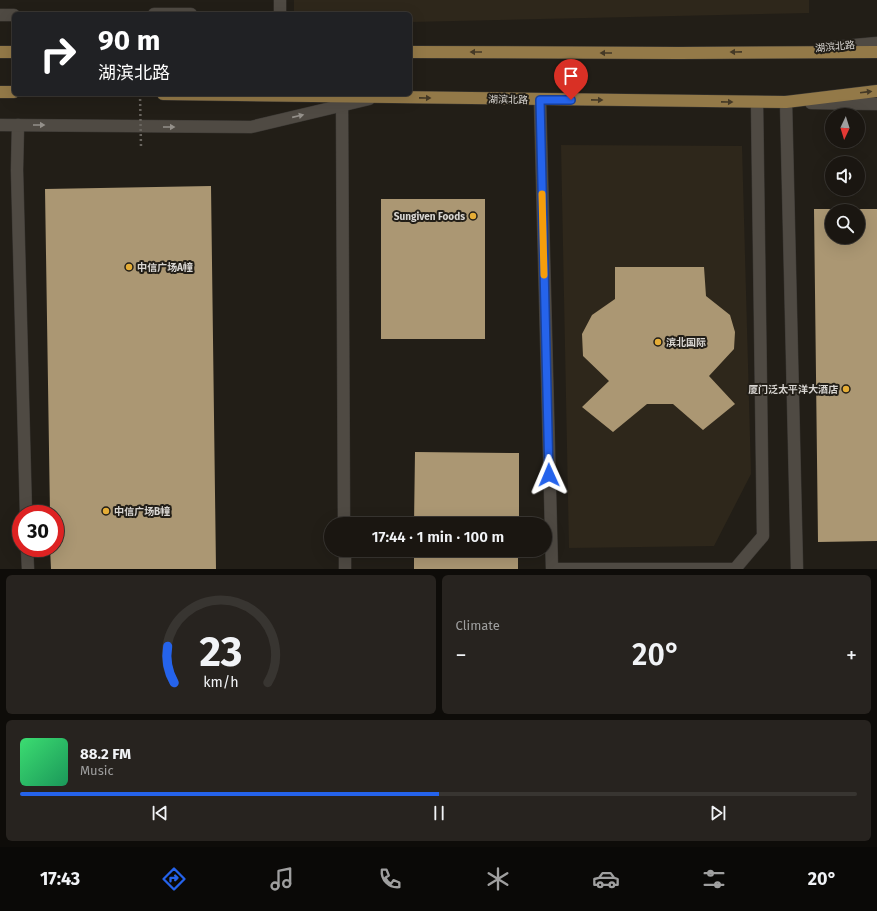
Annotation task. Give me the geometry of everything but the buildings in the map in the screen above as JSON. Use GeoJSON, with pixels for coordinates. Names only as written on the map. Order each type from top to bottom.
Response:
{"type":"FeatureCollection","features":[{"type":"Feature","properties":{"kind":"main road"},"geometry":{"type":"LineString","coordinates":[[775,51],[877,52]]}},
{"type":"Feature","properties":{"kind":"main road","name":"湖滨北路"},"geometry":{"type":"LineString","coordinates":[[412,52],[679,53],[775,51]]}},
{"type":"Feature","properties":{"kind":"main road"},"geometry":{"type":"LineString","coordinates":[[0,52],[12,52]]}},
{"type":"Feature","properties":{"kind":"main road"},"geometry":{"type":"LineString","coordinates":[[786,102],[877,91]]}},
{"type":"Feature","properties":{"kind":"main road"},"geometry":{"type":"LineString","coordinates":[[0,92],[12,92]]}},
{"type":"Feature","properties":{"kind":"main road","name":"湖滨北路"},"geometry":{"type":"LineString","coordinates":[[213,96],[342,101],[376,97],[786,102]]}},
{"type":"Feature","properties":{"kind":"street"},"geometry":{"type":"LineString","coordinates":[[280,0],[280,12]]}},
{"type":"Feature","properties":{"kind":"street"},"geometry":{"type":"LineString","coordinates":[[0,15],[12,15]]}},
{"type":"Feature","properties":{"kind":"street","name":"湖滨北路"},"geometry":{"type":"LineString","coordinates":[[775,51],[877,43]]}},
{"type":"Feature","properties":{"kind":"street"},"geometry":{"type":"LineString","coordinates":[[540,100],[552,569],[735,569],[763,536],[757,102]]}},
{"type":"Feature","properties":{"kind":"street"},"geometry":{"type":"LineString","coordinates":[[0,125],[251,127],[342,101],[344,517]]}},
{"type":"Feature","properties":{"kind":"street"},"geometry":{"type":"LineString","coordinates":[[786,102],[797,569]]}},
{"type":"Feature","properties":{"kind":"street","name":"湖滨北路"},"geometry":{"type":"LineString","coordinates":[[786,102],[877,104]]}},
{"type":"Feature","properties":{"kind":"street"},"geometry":{"type":"LineString","coordinates":[[18,125],[17,170],[26,505]]}},
{"type":"Feature","properties":{"kind":"street"},"geometry":{"type":"LineString","coordinates":[[27,557],[28,569]]}},
{"type":"Feature","properties":{"kind":"street"},"geometry":{"type":"LineString","coordinates":[[344,557],[345,569]]}},
{"type":"Feature","properties":{"kind":"path"},"geometry":{"type":"LineString","coordinates":[[140,96],[141,147]]}},
{"type":"Feature","properties":{"kind":"shaded area"},"geometry":{"type":"Polygon","coordinates":[[[294,0],[809,0],[809,13],[412,22],[412,12],[294,12],[294,0]]]}},
{"type":"Feature","properties":{"kind":"shaded area"},"geometry":{"type":"Polygon","coordinates":[[[561,145],[742,146],[751,474],[714,546],[569,548],[561,145]]]}},
{"type":"Feature","properties":{"kind":"slow traffic"},"geometry":{"type":"LineString","coordinates":[[542,194],[544,275]]}},
{"type":"Feature","properties":{"kind":"place","name":"Sungiven Foods"},"geometry":{"type":"Point","coordinates":[473,216]}},
{"type":"Feature","properties":{"kind":"place","name":"中信广场A幢"},"geometry":{"type":"Point","coordinates":[129,267]}},
{"type":"Feature","properties":{"kind":"place","name":"滨北国际"},"geometry":{"type":"Point","coordinates":[658,342]}},
{"type":"Feature","properties":{"kind":"place","name":"厦门泛太平洋大酒店"},"geometry":{"type":"Point","coordinates":[846,389]}},
{"type":"Feature","properties":{"kind":"place","name":"中信广场B幢"},"geometry":{"type":"Point","coordinates":[106,511]}},
{"type":"Feature","properties":{"kind":"route"},"geometry":{"type":"LineString","coordinates":[[549,475],[540,100],[571,100]]}}]}
